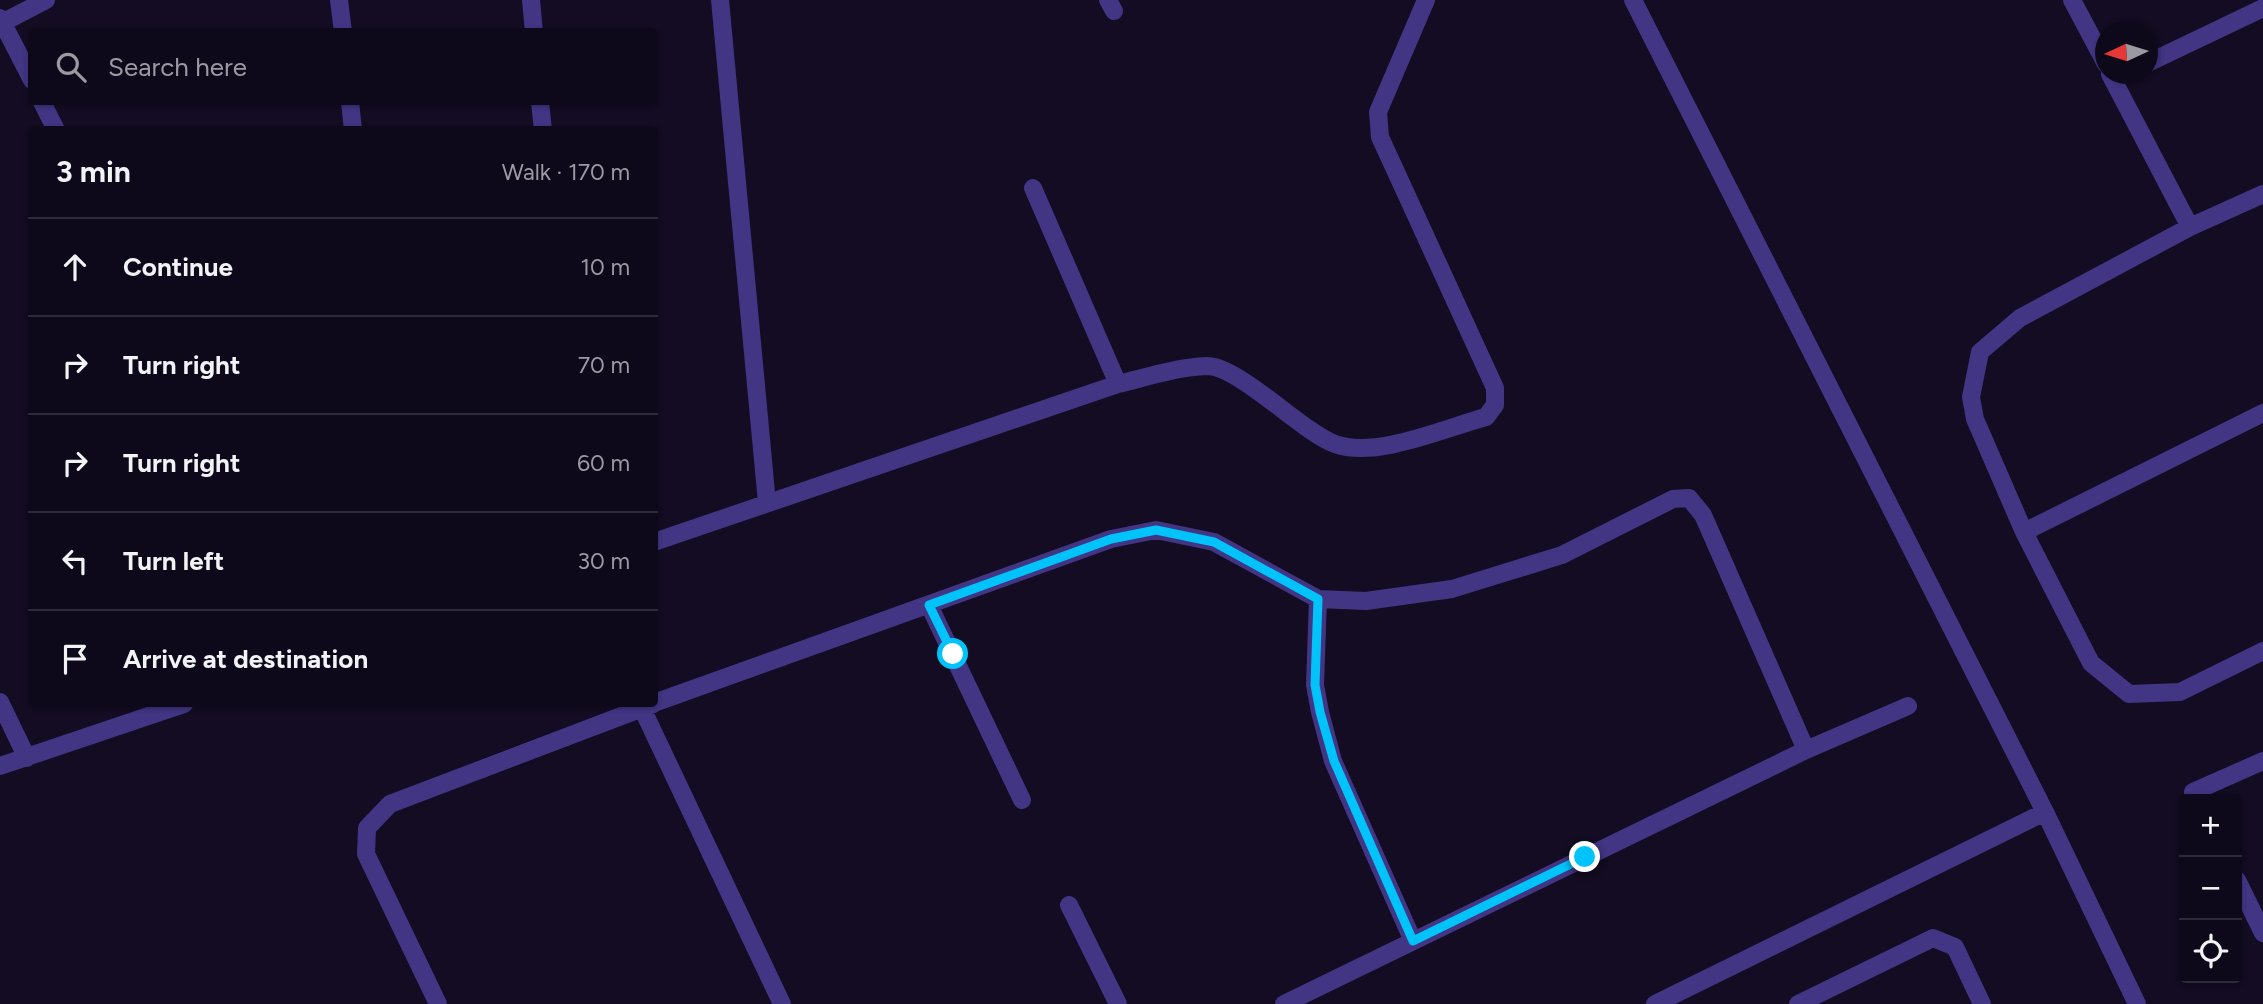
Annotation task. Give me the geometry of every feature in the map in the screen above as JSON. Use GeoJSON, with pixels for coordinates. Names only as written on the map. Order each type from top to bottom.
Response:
{"type":"FeatureCollection","features":[{"type":"Feature","properties":{"kind":"street"},"geometry":{"type":"LineString","coordinates":[[28,73],[1,22],[47,0]]}},
{"type":"Feature","properties":{"kind":"street"},"geometry":{"type":"LineString","coordinates":[[339,0],[342,28]]}},
{"type":"Feature","properties":{"kind":"street"},"geometry":{"type":"LineString","coordinates":[[531,0],[534,28]]}},
{"type":"Feature","properties":{"kind":"street"},"geometry":{"type":"LineString","coordinates":[[720,0],[767,503]]}},
{"type":"Feature","properties":{"kind":"street"},"geometry":{"type":"LineString","coordinates":[[658,541],[1118,384],[1210,366],[1232,376],[1335,444],[1384,446],[1486,417],[1494,405],[1495,388],[1380,137],[1378,111],[1426,0]]}},
{"type":"Feature","properties":{"kind":"street"},"geometry":{"type":"LineString","coordinates":[[2072,0],[2095,40]]}},
{"type":"Feature","properties":{"kind":"street"},"geometry":{"type":"LineString","coordinates":[[1638,3],[2045,813],[2137,1004]]}},
{"type":"Feature","properties":{"kind":"street"},"geometry":{"type":"LineString","coordinates":[[2158,58],[2263,8]]}},
{"type":"Feature","properties":{"kind":"street"},"geometry":{"type":"LineString","coordinates":[[2119,84],[2190,227]]}},
{"type":"Feature","properties":{"kind":"street"},"geometry":{"type":"LineString","coordinates":[[44,105],[55,126]]}},
{"type":"Feature","properties":{"kind":"street"},"geometry":{"type":"LineString","coordinates":[[350,105],[353,126]]}},
{"type":"Feature","properties":{"kind":"street"},"geometry":{"type":"LineString","coordinates":[[540,105],[543,126]]}},
{"type":"Feature","properties":{"kind":"street"},"geometry":{"type":"LineString","coordinates":[[1033,188],[1118,384]]}},
{"type":"Feature","properties":{"kind":"street"},"geometry":{"type":"LineString","coordinates":[[2263,194],[2190,227],[2020,318],[1980,352],[1971,397],[1975,419],[2024,532],[2091,663],[2129,694],[2180,692],[2263,650]]}},
{"type":"Feature","properties":{"kind":"street"},"geometry":{"type":"LineString","coordinates":[[2024,532],[2263,412]]}},
{"type":"Feature","properties":{"kind":"street"},"geometry":{"type":"LineString","coordinates":[[658,700],[1111,539],[1156,530],[1214,542],[1318,599],[1366,601],[1452,589],[1562,555],[1673,499],[1689,498],[1703,515],[1806,750]]}},
{"type":"Feature","properties":{"kind":"street"},"geometry":{"type":"LineString","coordinates":[[1318,599],[1315,685],[1320,712],[1334,761],[1413,941]]}},
{"type":"Feature","properties":{"kind":"street"},"geometry":{"type":"LineString","coordinates":[[929,605],[1022,800]]}},
{"type":"Feature","properties":{"kind":"street"},"geometry":{"type":"LineString","coordinates":[[0,702],[27,758]]}},
{"type":"Feature","properties":{"kind":"street"},"geometry":{"type":"LineString","coordinates":[[1283,1004],[1806,750],[1908,706]]}},
{"type":"Feature","properties":{"kind":"street"},"geometry":{"type":"LineString","coordinates":[[0,766],[175,707]]}},
{"type":"Feature","properties":{"kind":"street"},"geometry":{"type":"LineString","coordinates":[[438,1004],[366,854],[367,828],[390,804],[639,707]]}},
{"type":"Feature","properties":{"kind":"street"},"geometry":{"type":"LineString","coordinates":[[648,707],[782,1004]]}},
{"type":"Feature","properties":{"kind":"street"},"geometry":{"type":"LineString","coordinates":[[2194,794],[2193,792],[2263,761]]}},
{"type":"Feature","properties":{"kind":"street"},"geometry":{"type":"LineString","coordinates":[[1655,1004],[2045,813]]}},
{"type":"Feature","properties":{"kind":"street"},"geometry":{"type":"LineString","coordinates":[[2242,890],[2263,933]]}},
{"type":"Feature","properties":{"kind":"street"},"geometry":{"type":"LineString","coordinates":[[1069,905],[1118,1004]]}},
{"type":"Feature","properties":{"kind":"street"},"geometry":{"type":"LineString","coordinates":[[1798,1004],[1933,938],[1955,947],[1982,1004]]}},
{"type":"Feature","properties":{"kind":"route"},"geometry":{"type":"LineString","coordinates":[[953,654],[929,605],[1111,539],[1156,530],[1214,542],[1318,599],[1315,685],[1320,712],[1334,761],[1413,941],[1585,857]]}}]}
